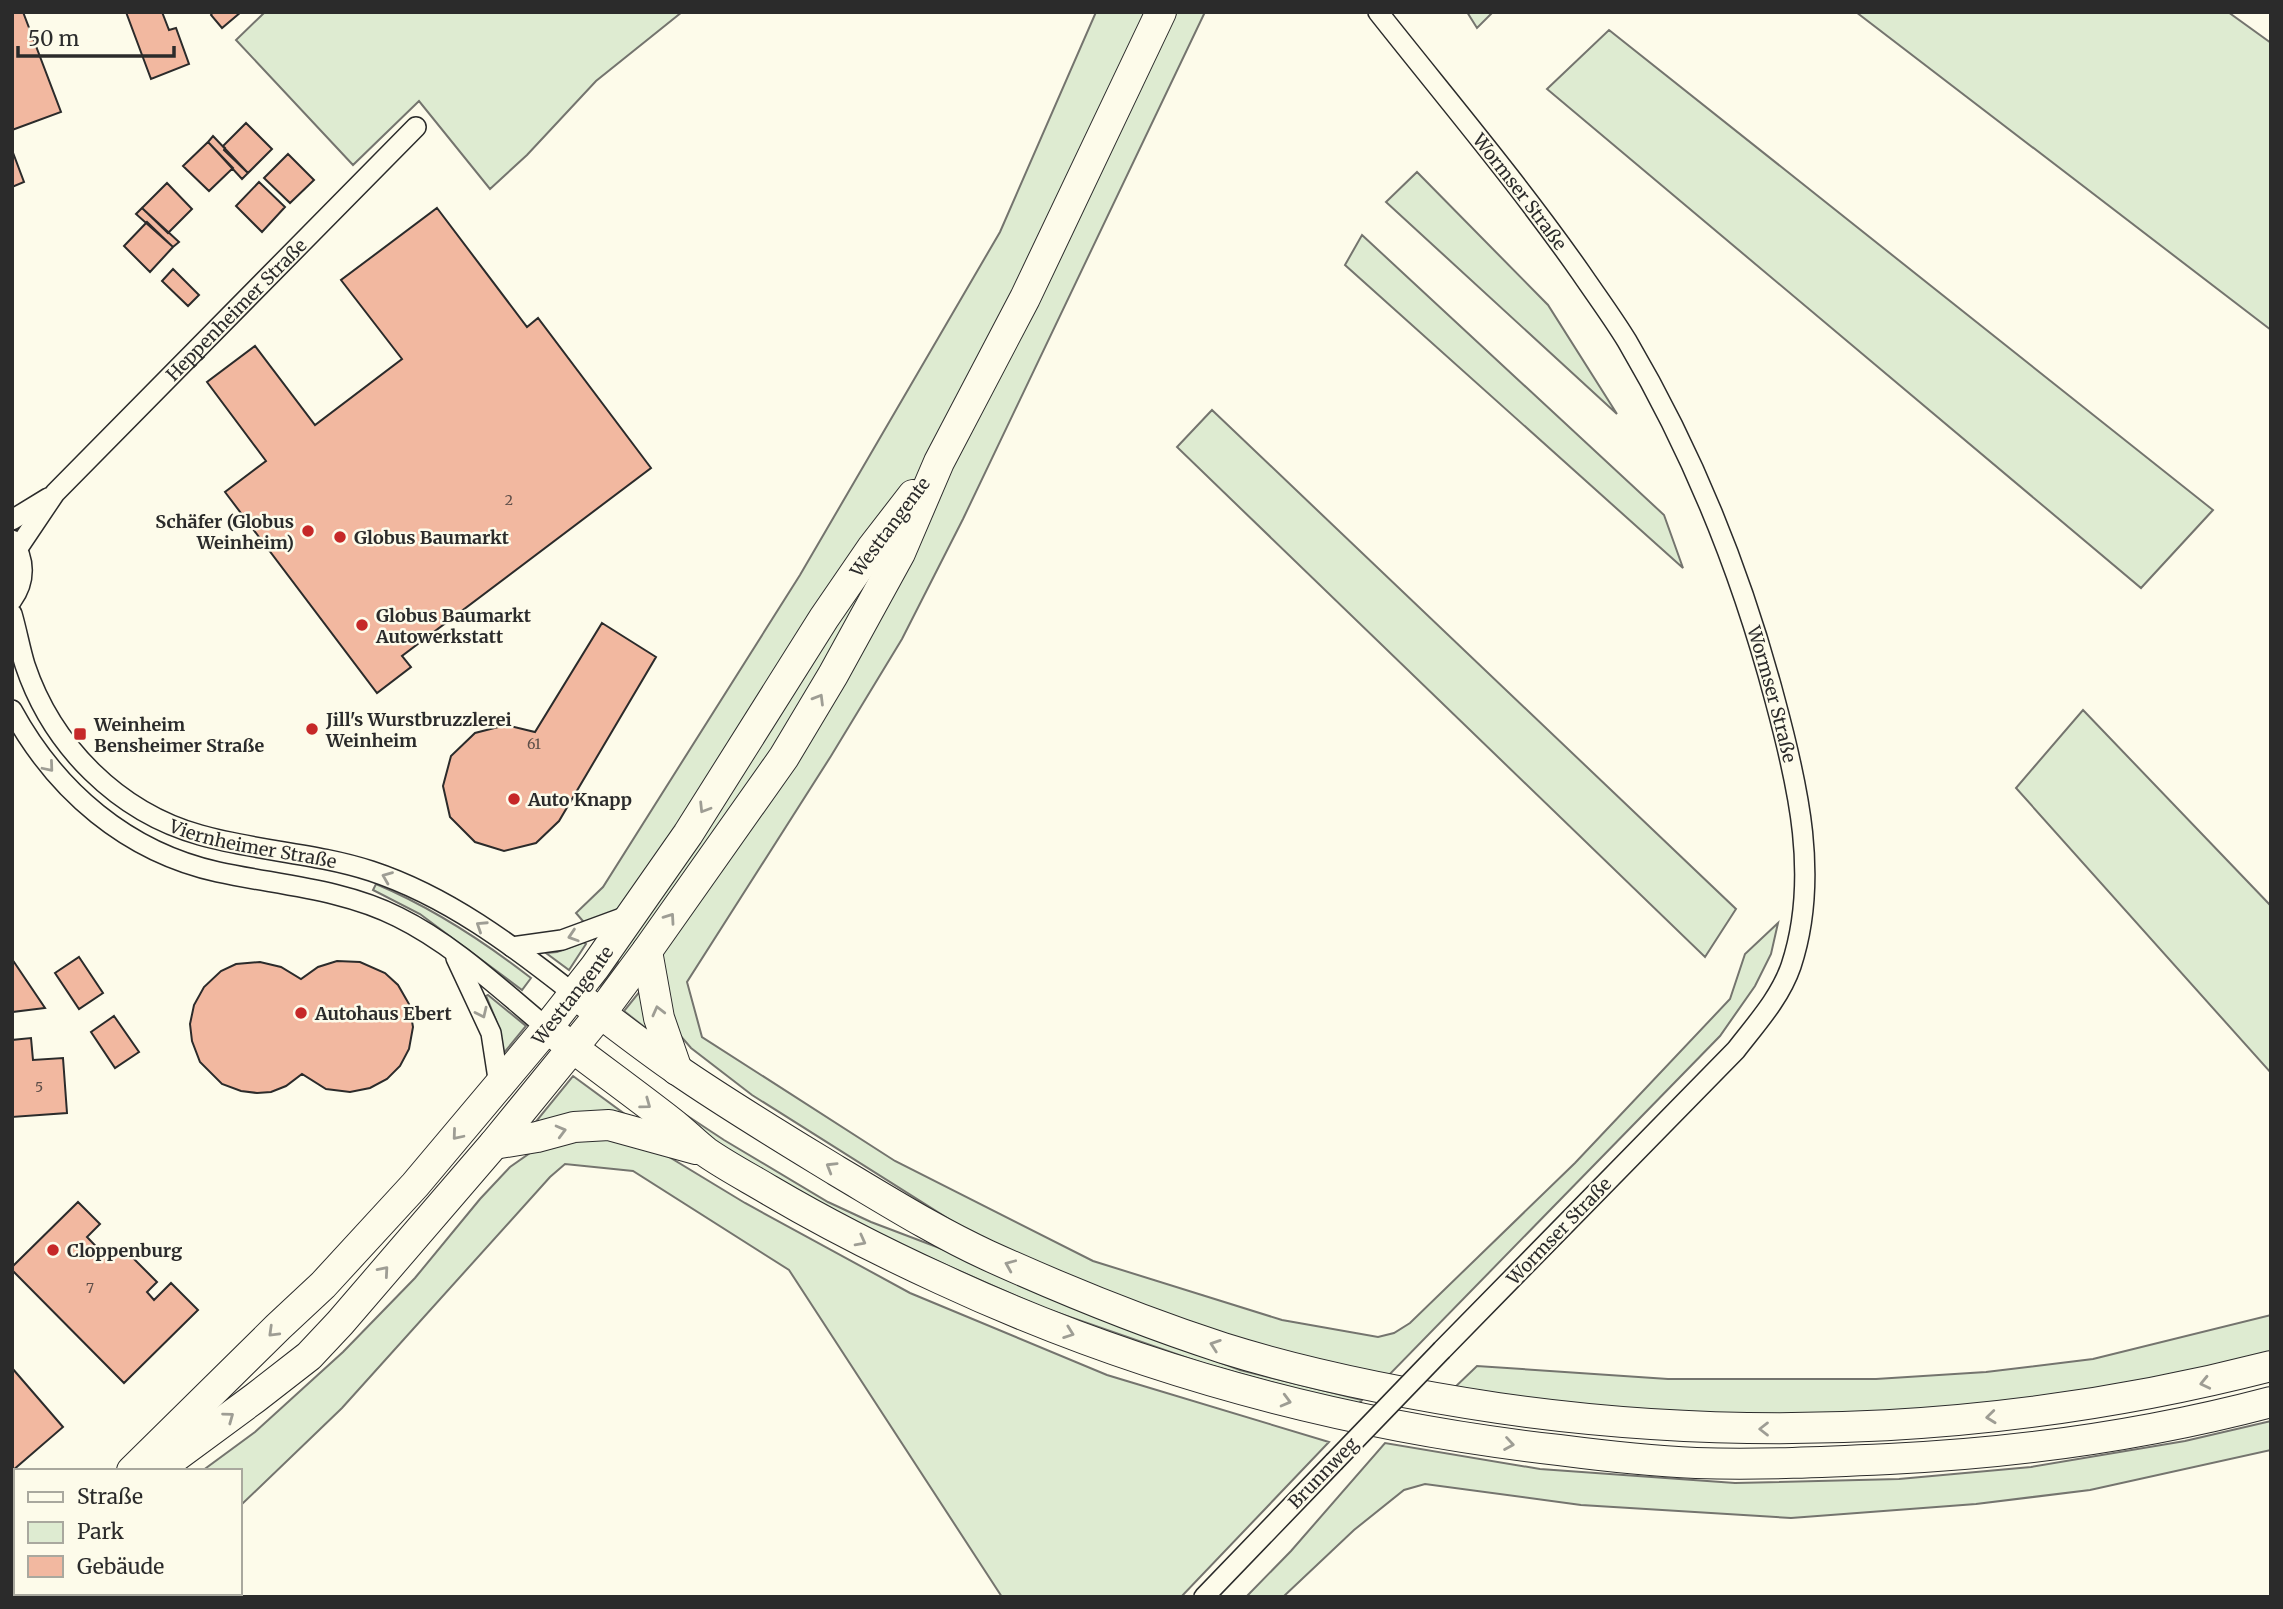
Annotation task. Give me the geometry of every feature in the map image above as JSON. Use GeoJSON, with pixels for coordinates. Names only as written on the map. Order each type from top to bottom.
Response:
{"type":"FeatureCollection","features":[{"type":"Feature","properties":{"kind":"main road","name":"Westtangente"},"geometry":{"type":"LineString","coordinates":[[159,1469],[309,1356],[494,1144],[601,1013],[648,951],[784,757],[900,553],[939,462],[1025,298],[1161,12]]}},
{"type":"Feature","properties":{"kind":"main road","name":"Westtangente"},"geometry":{"type":"LineString","coordinates":[[134,1469],[268,1336],[323,1286],[415,1185],[547,1028],[688,834],[853,575],[939,462]]}},
{"type":"Feature","properties":{"kind":"main road"},"geometry":{"type":"LineString","coordinates":[[648,951],[659,1018],[677,1070]]}},
{"type":"Feature","properties":{"kind":"main road"},"geometry":{"type":"LineString","coordinates":[[573,994],[677,1070],[760,1125],[889,1202],[984,1254],[1117,1311],[1226,1349],[1324,1375],[1434,1399],[1539,1414],[1710,1429],[1823,1429],[1939,1423],[2059,1410],[2202,1384],[2271,1366]]}},
{"type":"Feature","properties":{"kind":"main road"},"geometry":{"type":"LineString","coordinates":[[547,1028],[706,1152],[801,1209],[879,1250],[1015,1314],[1211,1381],[1306,1406],[1421,1431],[1524,1447],[1630,1458],[1697,1463],[1816,1463],[1943,1456],[2073,1443],[2225,1414],[2271,1402]]}},
{"type":"Feature","properties":{"kind":"main road"},"geometry":{"type":"LineString","coordinates":[[494,1144],[574,1127],[609,1125],[706,1152]]}},
{"type":"Feature","properties":{"kind":"street","name":"Wormser Straße"},"geometry":{"type":"LineString","coordinates":[[1378,12],[1559,242],[1627,340],[1674,430],[1720,530],[1757,630],[1798,800],[1805,862],[1802,914],[1791,968],[1771,1005],[1736,1050],[1442,1350]]}},
{"type":"Feature","properties":{"kind":"street","name":"Heppenheimer Straße"},"geometry":{"type":"LineString","coordinates":[[15,544],[55,494],[415,127]]}},
{"type":"Feature","properties":{"kind":"street","name":"Heppenheimer Straße"},"geometry":{"type":"LineString","coordinates":[[12,520],[55,494]]}},
{"type":"Feature","properties":{"kind":"street"},"geometry":{"type":"LineString","coordinates":[[12,600],[22,578],[23,563],[15,544]]}},
{"type":"Feature","properties":{"kind":"street","name":"Viernheimer Straße"},"geometry":{"type":"LineString","coordinates":[[12,614],[26,666],[48,717],[77,757],[111,790],[150,816],[201,835],[335,861],[372,871],[414,888],[449,906],[512,947],[573,994]]}},
{"type":"Feature","properties":{"kind":"street","name":"Viernheimer Straße"},"geometry":{"type":"LineString","coordinates":[[12,710],[46,764],[76,797],[114,828],[178,861],[217,872],[356,900],[398,917],[452,951],[547,1028]]}},
{"type":"Feature","properties":{"kind":"street"},"geometry":{"type":"LineString","coordinates":[[512,947],[562,940],[631,915]]}},
{"type":"Feature","properties":{"kind":"street"},"geometry":{"type":"LineString","coordinates":[[452,951],[491,1032],[499,1085]]}},
{"type":"Feature","properties":{"kind":"street","name":"Brunnweg"},"geometry":{"type":"LineString","coordinates":[[1204,1597],[1442,1350]]}},
{"type":"Feature","properties":{"kind":"green space"},"geometry":{"type":"Polygon","coordinates":[[[265,12],[682,12],[596,81],[527,155],[490,189],[419,101],[353,165],[236,40],[265,12]]]}},
{"type":"Feature","properties":{"kind":"green space"},"geometry":{"type":"Polygon","coordinates":[[[1096,12],[1205,12],[963,519],[902,639],[687,982],[702,1037],[895,1161],[1093,1261],[1282,1320],[1378,1337],[1394,1333],[1410,1323],[1575,1163],[1730,999],[1745,954],[1778,923],[1771,954],[1755,986],[1720,1036],[1389,1375],[1209,1334],[998,1250],[752,1095],[691,1048],[642,991],[652,1033],[624,1011],[641,990],[623,968],[604,989],[601,987],[618,962],[576,913],[603,887],[800,575],[1000,232],[1096,12]]]}},
{"type":"Feature","properties":{"kind":"green space"},"geometry":{"type":"Polygon","coordinates":[[[1467,12],[1493,12],[1477,28],[1467,12]]]}},
{"type":"Feature","properties":{"kind":"green space"},"geometry":{"type":"Polygon","coordinates":[[[1856,12],[2228,12],[2271,43],[2271,330],[1856,12]]]}},
{"type":"Feature","properties":{"kind":"green space"},"geometry":{"type":"Polygon","coordinates":[[[1609,30],[2213,510],[2141,588],[1547,89],[1609,30]]]}},
{"type":"Feature","properties":{"kind":"green space"},"geometry":{"type":"Polygon","coordinates":[[[1417,172],[1548,305],[1617,414],[1386,202],[1417,172]]]}},
{"type":"Feature","properties":{"kind":"green space"},"geometry":{"type":"Polygon","coordinates":[[[1362,235],[1664,515],[1683,568],[1345,265],[1362,235]]]}},
{"type":"Feature","properties":{"kind":"green space"},"geometry":{"type":"Polygon","coordinates":[[[1212,410],[1736,909],[1705,957],[1177,447],[1212,410]]]}},
{"type":"Feature","properties":{"kind":"green space"},"geometry":{"type":"Polygon","coordinates":[[[2083,710],[2271,906],[2271,1073],[2016,788],[2083,710]]]}},
{"type":"Feature","properties":{"kind":"green space"},"geometry":{"type":"Polygon","coordinates":[[[376,884],[457,926],[531,978],[522,990],[420,914],[373,890],[376,884]]]}},
{"type":"Feature","properties":{"kind":"green space"},"geometry":{"type":"Polygon","coordinates":[[[584,942],[586,944],[569,970],[546,953],[557,952],[584,942]]]}},
{"type":"Feature","properties":{"kind":"green space"},"geometry":{"type":"Polygon","coordinates":[[[486,996],[526,1026],[503,1054],[496,1020],[486,996]]]}},
{"type":"Feature","properties":{"kind":"green space"},"geometry":{"type":"Polygon","coordinates":[[[615,1068],[724,1140],[828,1202],[871,1222],[950,1252],[1107,1320],[1240,1370],[1362,1400],[1357,1406],[1202,1363],[1041,1307],[910,1249],[826,1207],[722,1148],[615,1068]]]}},
{"type":"Feature","properties":{"kind":"green space"},"geometry":{"type":"Polygon","coordinates":[[[573,1076],[626,1115],[529,1130],[573,1076]]]}},
{"type":"Feature","properties":{"kind":"green space"},"geometry":{"type":"Polygon","coordinates":[[[582,1133],[646,1143],[745,1203],[910,1293],[1107,1375],[1329,1442],[1181,1597],[1002,1597],[789,1270],[633,1171],[565,1164],[550,1177],[342,1408],[242,1504],[242,1469],[205,1469],[255,1432],[343,1352],[415,1278],[510,1167],[543,1144],[582,1133]]]}},
{"type":"Feature","properties":{"kind":"green space"},"geometry":{"type":"Polygon","coordinates":[[[2271,1315],[2271,1357],[2014,1404],[1790,1421],[1617,1412],[1452,1390],[1477,1366],[1668,1379],[1876,1379],[1986,1372],[2093,1359],[2271,1315]]]}},
{"type":"Feature","properties":{"kind":"green space"},"geometry":{"type":"Polygon","coordinates":[[[2271,1421],[2271,1450],[2090,1490],[1976,1504],[1791,1518],[1581,1505],[1425,1484],[1404,1490],[1354,1530],[1283,1597],[1246,1597],[1291,1551],[1385,1443],[1540,1469],[1735,1483],[1899,1479],[2031,1467],[2185,1441],[2271,1421]]]}},
{"type":"Feature","properties":{"kind":"building"},"geometry":{"type":"Polygon","coordinates":[[[12,12],[23,12],[61,112],[12,130],[12,12]]]}},
{"type":"Feature","properties":{"kind":"building"},"geometry":{"type":"Polygon","coordinates":[[[126,12],[162,12],[169,30],[176,28],[189,64],[151,79],[126,12]]]}},
{"type":"Feature","properties":{"kind":"building"},"geometry":{"type":"Polygon","coordinates":[[[213,12],[241,12],[222,28],[211,15],[213,12]]]}},
{"type":"Feature","properties":{"kind":"building"},"geometry":{"type":"Polygon","coordinates":[[[246,123],[272,149],[248,173],[223,146],[246,123]]]}},
{"type":"Feature","properties":{"kind":"building"},"geometry":{"type":"Polygon","coordinates":[[[213,136],[248,173],[242,179],[208,142],[213,136]]]}},
{"type":"Feature","properties":{"kind":"building"},"geometry":{"type":"Polygon","coordinates":[[[208,142],[233,168],[209,191],[183,166],[208,142]]]}},
{"type":"Feature","properties":{"kind":"building"},"geometry":{"type":"Polygon","coordinates":[[[12,150],[24,182],[12,187],[12,150]]]}},
{"type":"Feature","properties":{"kind":"building"},"geometry":{"type":"Polygon","coordinates":[[[288,154],[314,180],[290,203],[264,178],[288,154]]]}},
{"type":"Feature","properties":{"kind":"building"},"geometry":{"type":"Polygon","coordinates":[[[259,182],[285,207],[262,232],[236,206],[259,182]]]}},
{"type":"Feature","properties":{"kind":"building"},"geometry":{"type":"Polygon","coordinates":[[[167,183],[192,209],[168,233],[142,208],[167,183]]]}},
{"type":"Feature","properties":{"kind":"building"},"geometry":{"type":"Polygon","coordinates":[[[142,208],[179,242],[173,247],[136,214],[142,208]]]}},
{"type":"Feature","properties":{"kind":"building"},"geometry":{"type":"Polygon","coordinates":[[[437,208],[527,327],[538,318],[651,468],[402,656],[411,667],[377,693],[225,492],[266,461],[207,382],[255,346],[315,425],[402,359],[341,280],[437,208]]]}},
{"type":"Feature","properties":{"kind":"building"},"geometry":{"type":"Polygon","coordinates":[[[147,222],[173,247],[150,272],[124,246],[147,222]]]}},
{"type":"Feature","properties":{"kind":"building"},"geometry":{"type":"Polygon","coordinates":[[[173,269],[199,295],[188,306],[162,281],[173,269]]]}},
{"type":"Feature","properties":{"kind":"building"},"geometry":{"type":"Polygon","coordinates":[[[602,623],[656,657],[559,821],[536,843],[504,851],[475,842],[450,817],[443,786],[451,756],[475,733],[506,725],[535,732],[602,623]]]}},
{"type":"Feature","properties":{"kind":"building"},"geometry":{"type":"Polygon","coordinates":[[[79,957],[103,993],[79,1009],[55,973],[79,957]]]}},
{"type":"Feature","properties":{"kind":"building"},"geometry":{"type":"Polygon","coordinates":[[[12,959],[45,1008],[12,1012],[12,959]]]}},
{"type":"Feature","properties":{"kind":"building"},"geometry":{"type":"Polygon","coordinates":[[[337,961],[360,962],[385,973],[398,985],[409,1004],[413,1027],[409,1049],[400,1066],[387,1079],[370,1088],[350,1092],[326,1089],[302,1074],[286,1086],[271,1092],[257,1093],[222,1084],[200,1062],[192,1041],[190,1024],[194,1005],[204,987],[221,971],[236,964],[260,962],[281,967],[301,979],[318,967],[337,961]]]}},
{"type":"Feature","properties":{"kind":"building"},"geometry":{"type":"Polygon","coordinates":[[[114,1016],[139,1052],[115,1068],[91,1032],[114,1016]]]}},
{"type":"Feature","properties":{"kind":"building"},"geometry":{"type":"Polygon","coordinates":[[[31,1038],[33,1060],[63,1058],[67,1113],[12,1117],[12,1040],[31,1038]]]}},
{"type":"Feature","properties":{"kind":"building"},"geometry":{"type":"Polygon","coordinates":[[[78,1202],[100,1224],[87,1237],[110,1261],[123,1248],[157,1282],[147,1292],[154,1300],[171,1283],[198,1310],[124,1383],[12,1270],[78,1202]]]}},
{"type":"Feature","properties":{"kind":"building"},"geometry":{"type":"Polygon","coordinates":[[[12,1368],[63,1427],[12,1471],[12,1368]]]}},
{"type":"Feature","properties":{"kind":"place","name":"Schäfer (Globus Weinheim)"},"geometry":{"type":"Point","coordinates":[308,531]}},
{"type":"Feature","properties":{"kind":"place","name":"Globus Baumarkt"},"geometry":{"type":"Point","coordinates":[340,537]}},
{"type":"Feature","properties":{"kind":"place","name":"Globus Baumarkt Autowerkstatt"},"geometry":{"type":"Point","coordinates":[362,625]}},
{"type":"Feature","properties":{"kind":"place","name":"Jill's Wurstbruzzlerei Weinheim"},"geometry":{"type":"Point","coordinates":[312,729]}},
{"type":"Feature","properties":{"kind":"place","name":"Weinheim Bensheimer Straße"},"geometry":{"type":"Point","coordinates":[80,734]}},
{"type":"Feature","properties":{"kind":"place","name":"Auto Knapp"},"geometry":{"type":"Point","coordinates":[514,799]}},
{"type":"Feature","properties":{"kind":"place","name":"Autohaus Ebert"},"geometry":{"type":"Point","coordinates":[301,1013]}},
{"type":"Feature","properties":{"kind":"place","name":"Cloppenburg"},"geometry":{"type":"Point","coordinates":[53,1250]}}]}
